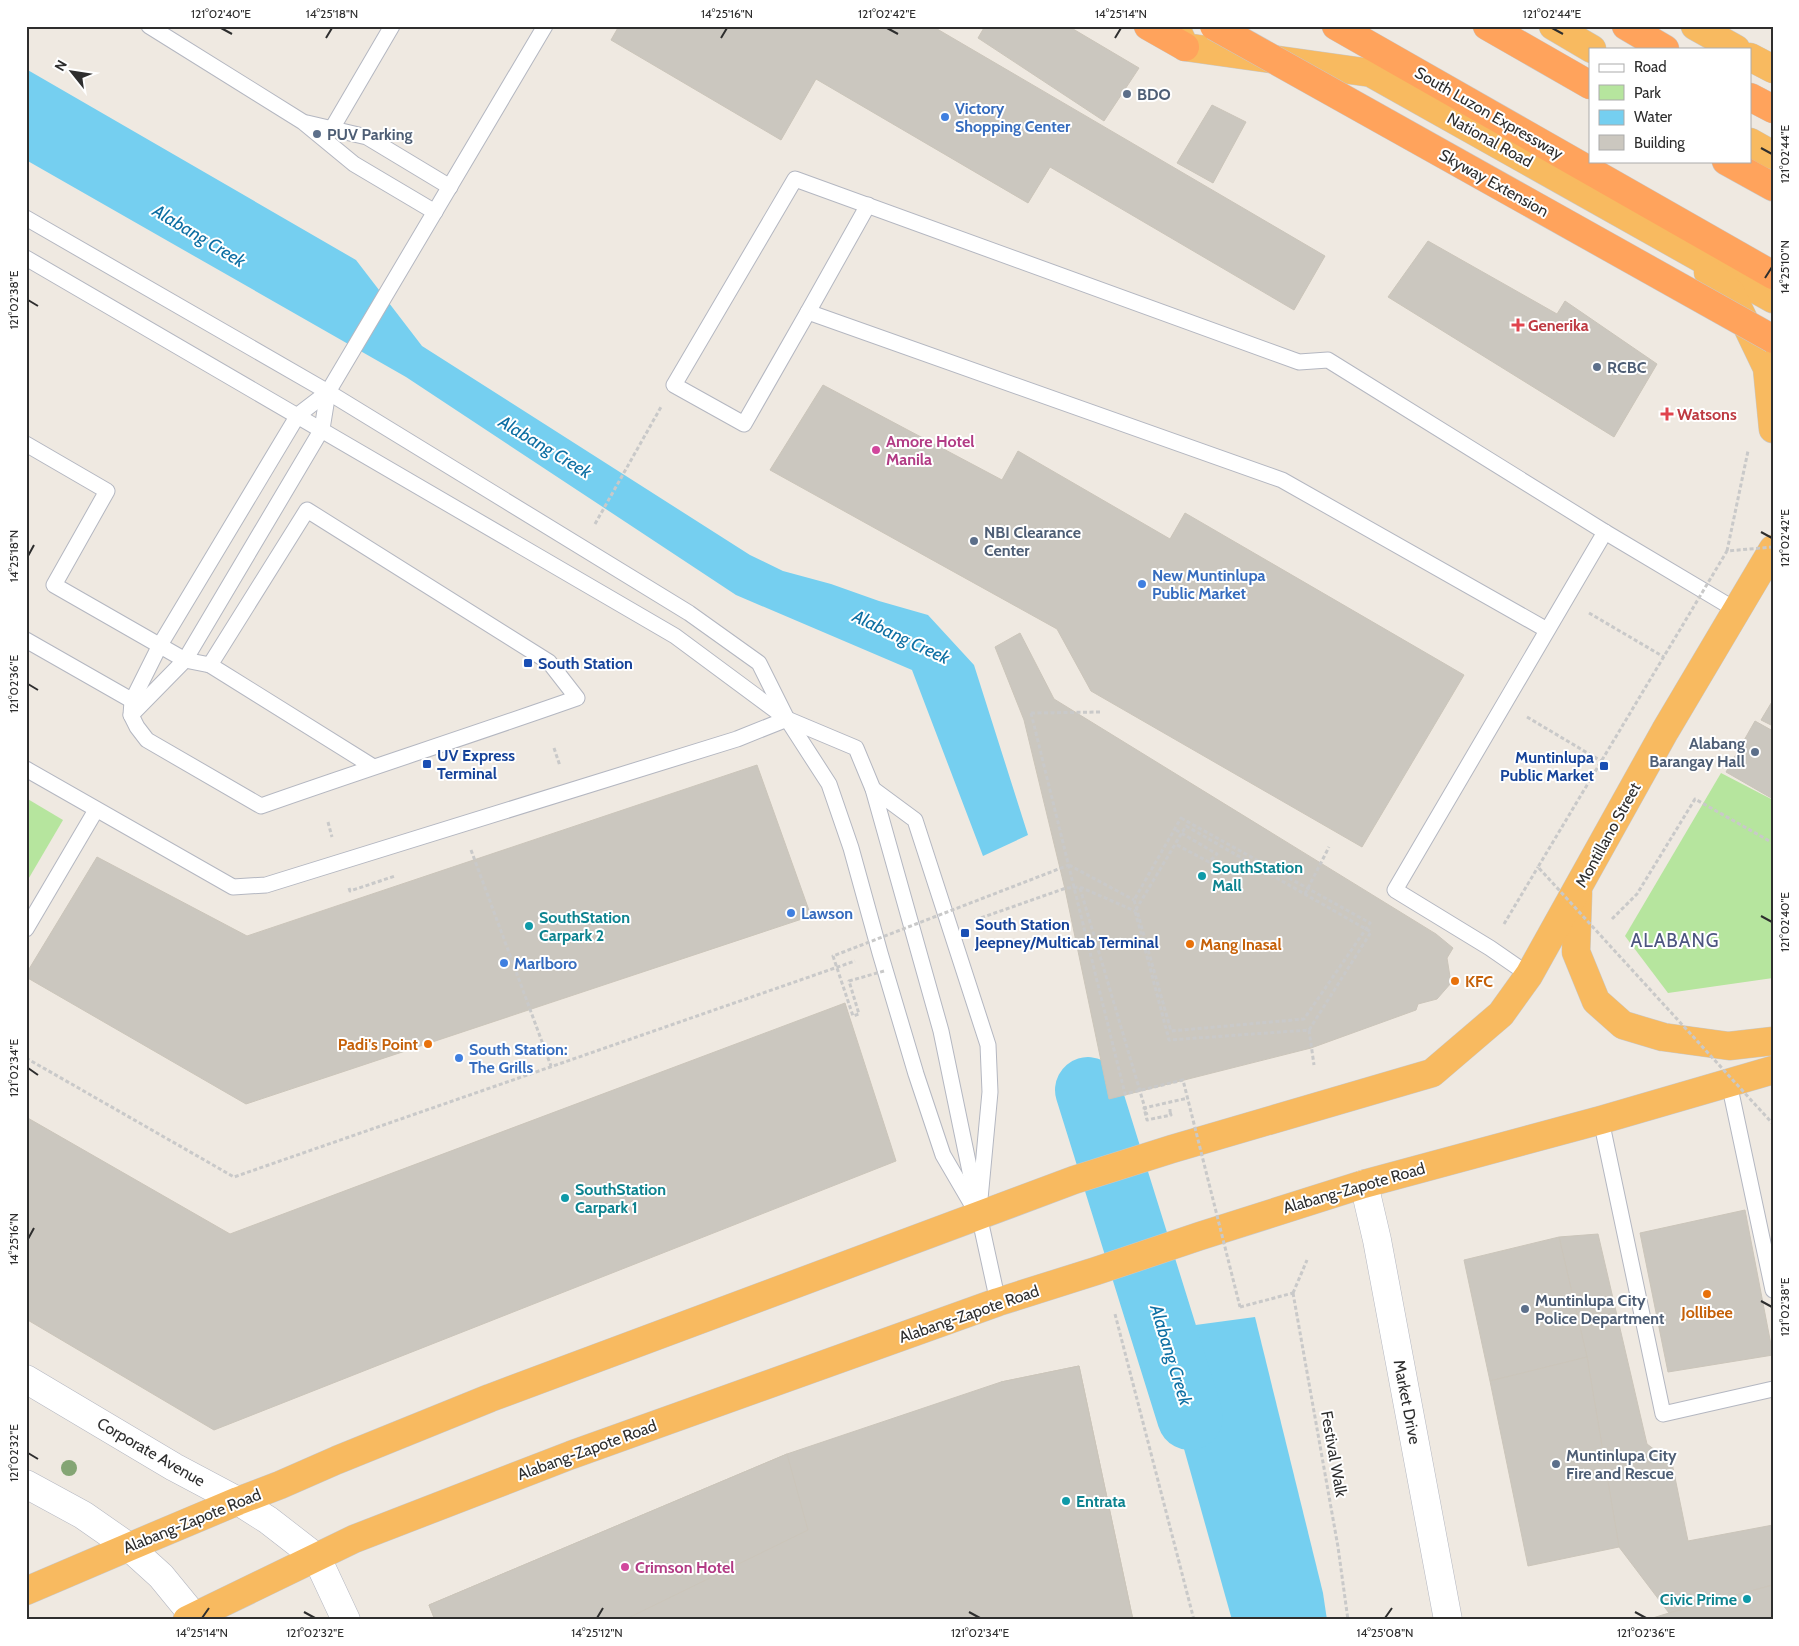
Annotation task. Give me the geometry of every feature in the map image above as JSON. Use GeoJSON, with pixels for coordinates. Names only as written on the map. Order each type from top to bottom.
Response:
{"type":"FeatureCollection","features":[{"type":"Feature","properties":{"kind":"highway"},"geometry":{"type":"LineString","coordinates":[[1148,26],[1180,36]]}},
{"type":"Feature","properties":{"kind":"highway","name":"Skyway Extension"},"geometry":{"type":"LineString","coordinates":[[1214,26],[1773,339]]}},
{"type":"Feature","properties":{"kind":"highway"},"geometry":{"type":"LineString","coordinates":[[1331,26],[1337,39],[1371,73]]}},
{"type":"Feature","properties":{"kind":"highway","name":"South Luzon Expressway"},"geometry":{"type":"LineString","coordinates":[[1336,26],[1773,275]]}},
{"type":"Feature","properties":{"kind":"highway"},"geometry":{"type":"LineString","coordinates":[[1486,26],[1589,84]]}},
{"type":"Feature","properties":{"kind":"highway"},"geometry":{"type":"LineString","coordinates":[[1553,26],[1590,48]]}},
{"type":"Feature","properties":{"kind":"highway"},"geometry":{"type":"LineString","coordinates":[[1626,26],[1663,48]]}},
{"type":"Feature","properties":{"kind":"highway"},"geometry":{"type":"LineString","coordinates":[[1695,26],[1734,48]]}},
{"type":"Feature","properties":{"kind":"highway","name":"National Road"},"geometry":{"type":"LineString","coordinates":[[1180,36],[1371,73],[1773,299]]}},
{"type":"Feature","properties":{"kind":"highway"},"geometry":{"type":"LineString","coordinates":[[1752,58],[1773,69]]}},
{"type":"Feature","properties":{"kind":"highway"},"geometry":{"type":"LineString","coordinates":[[1752,98],[1773,110]]}},
{"type":"Feature","properties":{"kind":"highway"},"geometry":{"type":"LineString","coordinates":[[1752,143],[1773,155]]}},
{"type":"Feature","properties":{"kind":"highway"},"geometry":{"type":"LineString","coordinates":[[1728,162],[1773,188]]}},
{"type":"Feature","properties":{"kind":"highway"},"geometry":{"type":"LineString","coordinates":[[1681,248],[1731,293],[1767,368],[1773,429]]}},
{"type":"Feature","properties":{"kind":"highway","name":"Montillano Street"},"geometry":{"type":"LineString","coordinates":[[1432,1073],[1501,1014],[1529,975],[1665,732],[1773,548]]}},
{"type":"Feature","properties":{"kind":"highway"},"geometry":{"type":"LineString","coordinates":[[1578,889],[1576,952],[1596,1001],[1623,1025],[1663,1037],[1728,1046],[1773,1041]]}},
{"type":"Feature","properties":{"kind":"highway","name":"Alabang-Zapote Road"},"geometry":{"type":"LineString","coordinates":[[193,1618],[354,1539],[571,1454],[998,1302],[1096,1272],[1200,1236],[1364,1184],[1601,1120],[1773,1070]]}},
{"type":"Feature","properties":{"kind":"highway","name":"Alabang-Zapote Road"},"geometry":{"type":"LineString","coordinates":[[26,1591],[129,1546],[490,1398],[1074,1180],[1172,1149],[1432,1073]]}},
{"type":"Feature","properties":{"kind":"street","name":"Market Drive"},"geometry":{"type":"LineString","coordinates":[[1364,1184],[1377,1240],[1448,1620]]}},
{"type":"Feature","properties":{"kind":"street","name":"Corporate Avenue"},"geometry":{"type":"LineString","coordinates":[[26,1379],[174,1467],[238,1501],[268,1520],[317,1558],[346,1620]]}},
{"type":"Feature","properties":{"kind":"street"},"geometry":{"type":"LineString","coordinates":[[26,1484],[83,1515],[129,1546],[161,1576],[193,1618]]}},
{"type":"Feature","properties":{"kind":"lane"},"geometry":{"type":"LineString","coordinates":[[149,26],[303,122],[328,134],[367,137],[450,187]]}},
{"type":"Feature","properties":{"kind":"lane"},"geometry":{"type":"LineString","coordinates":[[328,134],[392,26]]}},
{"type":"Feature","properties":{"kind":"lane"},"geometry":{"type":"LineString","coordinates":[[135,707],[185,660],[322,430],[328,392],[544,26]]}},
{"type":"Feature","properties":{"kind":"lane"},"geometry":{"type":"LineString","coordinates":[[328,134],[354,164],[434,212]]}},
{"type":"Feature","properties":{"kind":"lane"},"geometry":{"type":"LineString","coordinates":[[868,205],[744,424],[674,385],[795,179],[868,205],[1299,362],[1328,360],[1605,532],[1736,610]]}},
{"type":"Feature","properties":{"kind":"lane"},"geometry":{"type":"LineString","coordinates":[[26,218],[328,392],[689,613],[759,663],[787,719],[828,784],[851,848],[916,1074],[943,1155],[978,1216]]}},
{"type":"Feature","properties":{"kind":"lane"},"geometry":{"type":"LineString","coordinates":[[26,258],[675,636],[787,719],[856,748],[873,789],[941,1032],[978,1216],[998,1302]]}},
{"type":"Feature","properties":{"kind":"lane"},"geometry":{"type":"LineString","coordinates":[[808,312],[1282,480],[1547,630]]}},
{"type":"Feature","properties":{"kind":"lane"},"geometry":{"type":"LineString","coordinates":[[210,664],[307,510],[549,662],[576,698],[469,736],[372,766],[261,806],[147,740],[137,727],[135,707],[160,645],[298,415],[328,392]]}},
{"type":"Feature","properties":{"kind":"lane"},"geometry":{"type":"LineString","coordinates":[[26,444],[107,491],[54,585],[185,660],[210,664],[372,766]]}},
{"type":"Feature","properties":{"kind":"lane"},"geometry":{"type":"LineString","coordinates":[[1529,975],[1490,948],[1395,890],[1605,532]]}},
{"type":"Feature","properties":{"kind":"lane"},"geometry":{"type":"LineString","coordinates":[[26,640],[135,707]]}},
{"type":"Feature","properties":{"kind":"lane"},"geometry":{"type":"LineString","coordinates":[[26,769],[234,887],[266,886],[737,739],[787,719]]}},
{"type":"Feature","properties":{"kind":"lane"},"geometry":{"type":"LineString","coordinates":[[873,789],[915,820],[988,1045],[990,1092],[978,1216]]}},
{"type":"Feature","properties":{"kind":"lane"},"geometry":{"type":"LineString","coordinates":[[26,929],[96,810]]}},
{"type":"Feature","properties":{"kind":"lane"},"geometry":{"type":"LineString","coordinates":[[1729,1083],[1773,1290]]}},
{"type":"Feature","properties":{"kind":"lane"},"geometry":{"type":"LineString","coordinates":[[1601,1120],[1663,1414],[1773,1389]]}},
{"type":"Feature","properties":{"kind":"path"},"geometry":{"type":"LineString","coordinates":[[595,524],[674,385]]}},
{"type":"Feature","properties":{"kind":"path"},"geometry":{"type":"LineString","coordinates":[[1490,948],[1727,551],[1748,451]]}},
{"type":"Feature","properties":{"kind":"path"},"geometry":{"type":"LineString","coordinates":[[1727,551],[1773,548]]}},
{"type":"Feature","properties":{"kind":"path"},"geometry":{"type":"LineString","coordinates":[[1565,599],[1664,657]]}},
{"type":"Feature","properties":{"kind":"path"},"geometry":{"type":"LineString","coordinates":[[1504,703],[1601,761]]}},
{"type":"Feature","properties":{"kind":"path"},"geometry":{"type":"LineString","coordinates":[[1101,712],[1031,713],[1125,1094],[1183,1080],[1240,1307],[1293,1293],[1307,1260]]}},
{"type":"Feature","properties":{"kind":"path"},"geometry":{"type":"LineString","coordinates":[[1606,925],[1637,894],[1695,799],[1773,843]]}},
{"type":"Feature","properties":{"kind":"path"},"geometry":{"type":"LineString","coordinates":[[884,971],[849,981],[859,1014],[853,1016],[833,956],[1070,866],[1134,900],[1171,1031],[1304,1019],[1370,923],[1181,818],[1134,900]]}},
{"type":"Feature","properties":{"kind":"path"},"geometry":{"type":"LineString","coordinates":[[1309,1030],[1169,1040],[1135,912],[1186,826],[1372,932],[1309,1030],[1314,1065]]}},
{"type":"Feature","properties":{"kind":"path"},"geometry":{"type":"LineString","coordinates":[[1176,829],[1217,854],[1209,862],[1176,845]]}},
{"type":"Feature","properties":{"kind":"path"},"geometry":{"type":"LineString","coordinates":[[1305,894],[1329,847]]}},
{"type":"Feature","properties":{"kind":"path"},"geometry":{"type":"LineString","coordinates":[[471,850],[552,1066]]}},
{"type":"Feature","properties":{"kind":"path"},"geometry":{"type":"LineString","coordinates":[[1538,867],[1773,1124]]}},
{"type":"Feature","properties":{"kind":"path"},"geometry":{"type":"LineString","coordinates":[[950,929],[1066,888],[1080,887],[1135,912]]}},
{"type":"Feature","properties":{"kind":"path"},"geometry":{"type":"LineString","coordinates":[[1080,887],[1147,1115]]}},
{"type":"Feature","properties":{"kind":"path"},"geometry":{"type":"LineString","coordinates":[[26,1058],[234,1177],[880,953]]}},
{"type":"Feature","properties":{"kind":"path"},"geometry":{"type":"LineString","coordinates":[[1170,1110],[1171,1115],[1147,1120],[1144,1108],[1188,1098]]}},
{"type":"Feature","properties":{"kind":"path","name":"Festival Walk"},"geometry":{"type":"LineString","coordinates":[[1293,1293],[1338,1547],[1348,1620]]}},
{"type":"Feature","properties":{"kind":"path"},"geometry":{"type":"LineString","coordinates":[[1115,1314],[1194,1620]]}},
{"type":"Feature","properties":{"kind":"green space"},"geometry":{"type":"Polygon","coordinates":[[[1721,773],[1773,800],[1773,978],[1668,993],[1625,936],[1721,773]]]}},
{"type":"Feature","properties":{"kind":"green space"},"geometry":{"type":"Polygon","coordinates":[[[26,798],[63,820],[26,883],[26,798]]]}},
{"type":"Feature","properties":{"kind":"water"},"geometry":{"type":"Polygon","coordinates":[[[26,69],[356,260],[422,346],[750,555],[783,571],[928,615],[974,665],[1028,835],[983,856],[912,670],[736,595],[406,377],[26,160],[26,69]]]}},
{"type":"Feature","properties":{"kind":"water"},"geometry":{"type":"Polygon","coordinates":[[[1255,1317],[1323,1593],[1327,1620],[1232,1620],[1151,1331],[1255,1317]]]}},
{"type":"Feature","properties":{"kind":"building"},"geometry":{"type":"Polygon","coordinates":[[[619,26],[932,26],[1325,256],[1294,310],[1050,167],[1028,203],[816,79],[781,140],[611,40],[619,26]]]}},
{"type":"Feature","properties":{"kind":"building"},"geometry":{"type":"Polygon","coordinates":[[[985,26],[1068,26],[1139,68],[1104,121],[978,38],[985,26]]]}},
{"type":"Feature","properties":{"kind":"building"},"geometry":{"type":"Polygon","coordinates":[[[1212,105],[1246,122],[1213,183],[1177,163],[1212,105]]]}},
{"type":"Feature","properties":{"kind":"building"},"geometry":{"type":"Polygon","coordinates":[[[1428,241],[1557,314],[1565,301],[1657,364],[1614,437],[1388,297],[1428,241]]]}},
{"type":"Feature","properties":{"kind":"building","name":"New Muntinlupa Public Market"},"geometry":{"type":"Polygon","coordinates":[[[823,385],[1002,480],[1018,451],[1170,539],[1185,513],[1464,675],[1362,847],[1091,691],[1057,629],[770,470],[823,385]]]}},
{"type":"Feature","properties":{"kind":"building","name":"SouthStation Mall"},"geometry":{"type":"Polygon","coordinates":[[[1020,633],[1054,699],[1436,934],[1453,948],[1447,958],[1451,983],[1437,999],[1418,1004],[1416,1010],[1311,1048],[1109,1099],[1065,889],[1024,720],[995,647],[1020,633]]]}},
{"type":"Feature","properties":{"kind":"building"},"geometry":{"type":"Polygon","coordinates":[[[1773,700],[1773,726],[1761,720],[1773,700]]]}},
{"type":"Feature","properties":{"kind":"building","name":"Alabang Barangay Hall"},"geometry":{"type":"Polygon","coordinates":[[[1755,721],[1773,731],[1773,799],[1726,772],[1755,721]]]}},
{"type":"Feature","properties":{"kind":"building","name":"SouthStation Carpark 2"},"geometry":{"type":"Polygon","coordinates":[[[757,765],[811,916],[246,1104],[26,977],[26,974],[97,857],[247,936],[757,765]]]}},
{"type":"Feature","properties":{"kind":"building","name":"SouthStation Carpark 1"},"geometry":{"type":"Polygon","coordinates":[[[845,1003],[896,1161],[214,1430],[26,1319],[26,1117],[230,1234],[845,1003]]]}},
{"type":"Feature","properties":{"kind":"building","name":"Jollibee"},"geometry":{"type":"Polygon","coordinates":[[[1745,1210],[1773,1355],[1668,1372],[1640,1233],[1745,1210]]]}},
{"type":"Feature","properties":{"kind":"building"},"geometry":{"type":"Polygon","coordinates":[[[1598,1234],[1647,1444],[1672,1463],[1688,1541],[1773,1525],[1773,1585],[1669,1613],[1619,1547],[1587,1357],[1559,1237],[1598,1234]]]}},
{"type":"Feature","properties":{"kind":"building","name":"Muntinlupa City Police Department"},"geometry":{"type":"Polygon","coordinates":[[[1559,1237],[1587,1357],[1490,1381],[1464,1260],[1559,1237]]]}},
{"type":"Feature","properties":{"kind":"building","name":"Muntinlupa City Fire and Rescue"},"geometry":{"type":"Polygon","coordinates":[[[1587,1357],[1619,1547],[1528,1566],[1490,1381],[1587,1357]]]}},
{"type":"Feature","properties":{"kind":"building","name":"Entrata"},"geometry":{"type":"Polygon","coordinates":[[[1079,1366],[1133,1620],[1050,1620],[1001,1382],[1079,1366]]]}},
{"type":"Feature","properties":{"kind":"building"},"geometry":{"type":"Polygon","coordinates":[[[1079,1366],[1133,1620],[435,1620],[429,1605],[787,1454],[1001,1382],[1079,1366]]]}},
{"type":"Feature","properties":{"kind":"building","name":"Crimson Hotel"},"geometry":{"type":"Polygon","coordinates":[[[787,1454],[808,1530],[624,1620],[435,1620],[429,1605],[787,1454]]]}},
{"type":"Feature","properties":{"kind":"building","name":"Civic Prime"},"geometry":{"type":"Polygon","coordinates":[[[1773,1585],[1773,1620],[1646,1620],[1669,1613],[1773,1585]]]}},
{"type":"Feature","properties":{"kind":"waterway","name":"Alabang Creek"},"geometry":{"type":"LineString","coordinates":[[1088,1090],[1190,1417]]}},
{"type":"Feature","properties":{"kind":"place","name":"BDO"},"geometry":{"type":"Point","coordinates":[1127,94]}},
{"type":"Feature","properties":{"kind":"place","name":"Victory Shopping Center"},"geometry":{"type":"Point","coordinates":[945,117]}},
{"type":"Feature","properties":{"kind":"place","name":"PUV Parking"},"geometry":{"type":"Point","coordinates":[317,134]}},
{"type":"Feature","properties":{"kind":"place","name":"Generika"},"geometry":{"type":"Point","coordinates":[1518,325]}},
{"type":"Feature","properties":{"kind":"place","name":"RCBC"},"geometry":{"type":"Point","coordinates":[1597,367]}},
{"type":"Feature","properties":{"kind":"place","name":"Watsons"},"geometry":{"type":"Point","coordinates":[1667,414]}},
{"type":"Feature","properties":{"kind":"place","name":"Amore Hotel Manila"},"geometry":{"type":"Point","coordinates":[876,450]}},
{"type":"Feature","properties":{"kind":"place","name":"NBI Clearance Center"},"geometry":{"type":"Point","coordinates":[974,541]}},
{"type":"Feature","properties":{"kind":"place","name":"New Muntinlupa Public Market"},"geometry":{"type":"Point","coordinates":[1142,584]}},
{"type":"Feature","properties":{"kind":"place","name":"South Station"},"geometry":{"type":"Point","coordinates":[528,663]}},
{"type":"Feature","properties":{"kind":"place","name":"Alabang Barangay Hall"},"geometry":{"type":"Point","coordinates":[1755,752]}},
{"type":"Feature","properties":{"kind":"place","name":"UV Express Terminal"},"geometry":{"type":"Point","coordinates":[427,764]}},
{"type":"Feature","properties":{"kind":"place","name":"Muntinlupa Public Market"},"geometry":{"type":"Point","coordinates":[1604,766]}},
{"type":"Feature","properties":{"kind":"place","name":"SouthStation Mall"},"geometry":{"type":"Point","coordinates":[1202,876]}},
{"type":"Feature","properties":{"kind":"place","name":"Lawson"},"geometry":{"type":"Point","coordinates":[791,913]}},
{"type":"Feature","properties":{"kind":"place","name":"SouthStation Carpark 2"},"geometry":{"type":"Point","coordinates":[529,926]}},
{"type":"Feature","properties":{"kind":"place","name":"South Station Jeepney/Multicab Terminal"},"geometry":{"type":"Point","coordinates":[965,933]}},
{"type":"Feature","properties":{"kind":"place","name":"Mang Inasal"},"geometry":{"type":"Point","coordinates":[1190,944]}},
{"type":"Feature","properties":{"kind":"place","name":"Marlboro"},"geometry":{"type":"Point","coordinates":[504,963]}},
{"type":"Feature","properties":{"kind":"place","name":"KFC"},"geometry":{"type":"Point","coordinates":[1455,981]}},
{"type":"Feature","properties":{"kind":"place","name":"Padi's Point"},"geometry":{"type":"Point","coordinates":[428,1044]}},
{"type":"Feature","properties":{"kind":"place","name":"South Station: The Grills"},"geometry":{"type":"Point","coordinates":[459,1058]}},
{"type":"Feature","properties":{"kind":"place","name":"SouthStation Carpark 1"},"geometry":{"type":"Point","coordinates":[565,1198]}},
{"type":"Feature","properties":{"kind":"place","name":"Jollibee"},"geometry":{"type":"Point","coordinates":[1707,1294]}},
{"type":"Feature","properties":{"kind":"place","name":"Muntinlupa City Police Department"},"geometry":{"type":"Point","coordinates":[1525,1309]}},
{"type":"Feature","properties":{"kind":"place","name":"Muntinlupa City Fire and Rescue"},"geometry":{"type":"Point","coordinates":[1556,1464]}},
{"type":"Feature","properties":{"kind":"place","name":"Entrata"},"geometry":{"type":"Point","coordinates":[1066,1501]}},
{"type":"Feature","properties":{"kind":"place","name":"Crimson Hotel"},"geometry":{"type":"Point","coordinates":[625,1567]}},
{"type":"Feature","properties":{"kind":"place","name":"Civic Prime"},"geometry":{"type":"Point","coordinates":[1747,1599]}},
{"type":"Feature","properties":{"kind":"district","name":"ALABANG"},"geometry":{"type":"Point","coordinates":[1675,940]}}]}
